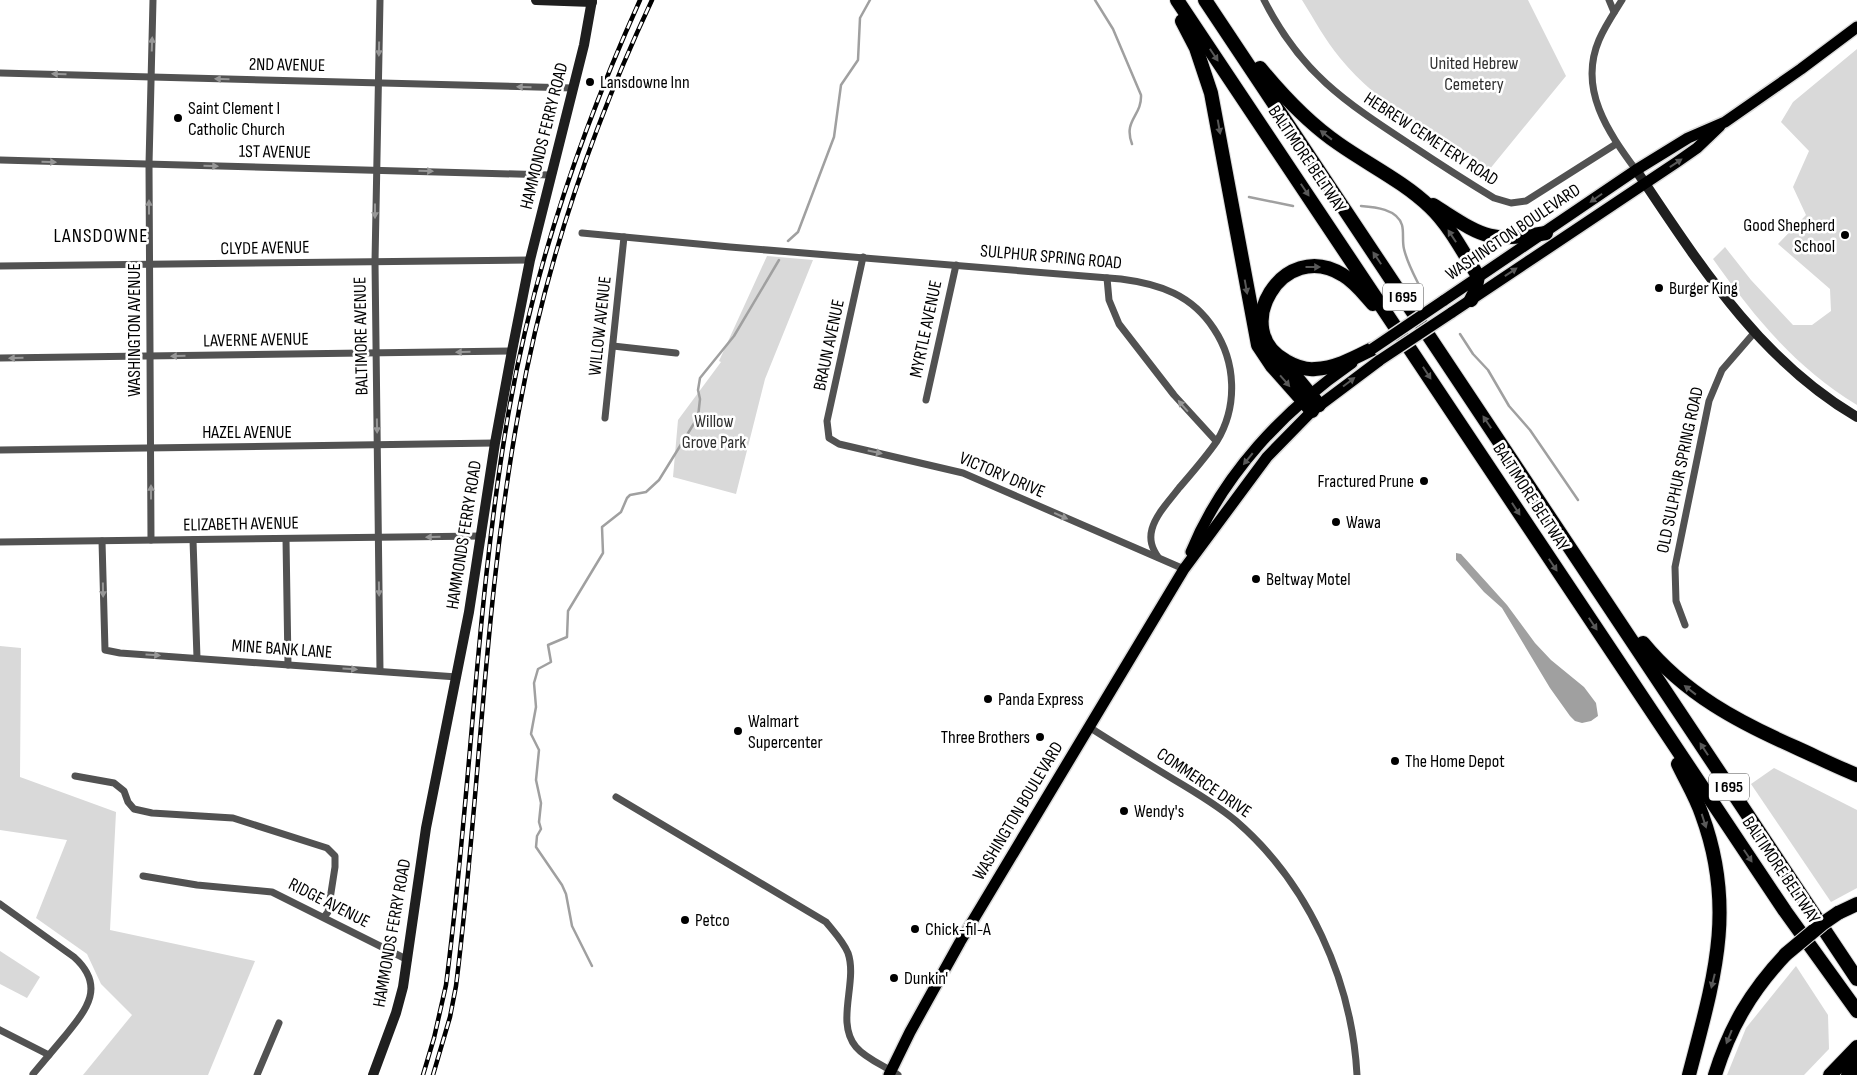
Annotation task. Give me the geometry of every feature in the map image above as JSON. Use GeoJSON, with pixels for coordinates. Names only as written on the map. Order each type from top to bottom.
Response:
{"type":"FeatureCollection","features":[{"type":"Feature","properties":{"kind":"highway"},"geometry":{"type":"LineString","coordinates":[[1171,0],[1196,48],[1211,94],[1258,345],[1272,366],[1311,403]]}},
{"type":"Feature","properties":{"kind":"highway","name":"BALTIMORE BELTWAY"},"geometry":{"type":"LineString","coordinates":[[1177,0],[1785,911],[1857,1011]]}},
{"type":"Feature","properties":{"kind":"highway"},"geometry":{"type":"LineString","coordinates":[[1206,2],[1291,104],[1337,143],[1474,230],[1488,236],[1515,239],[1546,233]]}},
{"type":"Feature","properties":{"kind":"highway","name":"BALTIMORE BELTWAY"},"geometry":{"type":"LineString","coordinates":[[1206,2],[1857,979]]}},
{"type":"Feature","properties":{"kind":"highway"},"geometry":{"type":"LineString","coordinates":[[1413,192],[1432,208],[1478,276],[1475,292],[1471,300]]}},
{"type":"Feature","properties":{"kind":"highway"},"geometry":{"type":"LineString","coordinates":[[1311,403],[1268,342],[1263,330],[1263,308],[1268,294],[1279,280],[1295,269],[1306,267],[1317,266],[1342,274],[1400,332]]}},
{"type":"Feature","properties":{"kind":"highway"},"geometry":{"type":"LineString","coordinates":[[1281,358],[1292,364],[1313,370],[1376,354]]}},
{"type":"Feature","properties":{"kind":"highway"},"geometry":{"type":"LineString","coordinates":[[1602,594],[1648,649],[1685,686],[1719,711],[1857,782]]}},
{"type":"Feature","properties":{"kind":"highway"},"geometry":{"type":"LineString","coordinates":[[1653,714],[1702,815],[1714,853],[1719,884],[1719,948],[1689,1075]]}},
{"type":"Feature","properties":{"kind":"highway"},"geometry":{"type":"LineString","coordinates":[[1762,733],[1857,775]]}},
{"type":"Feature","properties":{"kind":"highway"},"geometry":{"type":"LineString","coordinates":[[1715,1075],[1740,1013],[1768,973],[1786,954],[1822,924],[1857,904]]}},
{"type":"Feature","properties":{"kind":"highway"},"geometry":{"type":"LineString","coordinates":[[1830,1075],[1856,1054]]}},
{"type":"Feature","properties":{"kind":"highway"},"geometry":{"type":"LineString","coordinates":[[1848,1075],[1856,1054]]}},
{"type":"Feature","properties":{"kind":"main road","name":"WASHINGTON BOULEVARD"},"geometry":{"type":"LineString","coordinates":[[1376,354],[1451,313],[1645,184],[1697,148],[1724,122],[1801,69],[1857,26]]}},
{"type":"Feature","properties":{"kind":"main road","name":"WASHINGTON BOULEVARD"},"geometry":{"type":"LineString","coordinates":[[893,1074],[947,965],[1184,570],[1209,513],[1257,448],[1311,403],[1478,276],[1546,233],[1636,170],[1688,138],[1724,122]]}},
{"type":"Feature","properties":{"kind":"street","name":"WASHINGTON AVENUE"},"geometry":{"type":"LineString","coordinates":[[151,540],[149,164],[153,0]]}},
{"type":"Feature","properties":{"kind":"street","name":"BALTIMORE AVENUE"},"geometry":{"type":"LineString","coordinates":[[380,0],[375,170],[380,671]]}},
{"type":"Feature","properties":{"kind":"street"},"geometry":{"type":"LineString","coordinates":[[536,0],[592,1]]}},
{"type":"Feature","properties":{"kind":"street","name":"HEBREW CEMETERY ROAD"},"geometry":{"type":"LineString","coordinates":[[1264,0],[1290,45],[1314,73],[1339,96],[1494,198],[1511,203],[1526,201],[1616,144]]}},
{"type":"Feature","properties":{"kind":"street"},"geometry":{"type":"LineString","coordinates":[[1609,0],[1614,12]]}},
{"type":"Feature","properties":{"kind":"street"},"geometry":{"type":"LineString","coordinates":[[1622,0],[1597,46],[1592,79],[1601,120],[1703,269],[1754,333],[1808,382],[1857,417]]}},
{"type":"Feature","properties":{"kind":"street","name":"HAMMONDS FERRY ROAD"},"geometry":{"type":"LineString","coordinates":[[373,1075],[396,1013],[408,960],[426,828],[457,677],[482,536],[495,443],[512,352],[530,260],[573,88],[592,1]]}},
{"type":"Feature","properties":{"kind":"street","name":"2ND AVENUE"},"geometry":{"type":"LineString","coordinates":[[0,73],[573,88]]}},
{"type":"Feature","properties":{"kind":"street","name":"1ST AVENUE"},"geometry":{"type":"LineString","coordinates":[[0,160],[550,175]]}},
{"type":"Feature","properties":{"kind":"street","name":"SULPHUR SPRING ROAD"},"geometry":{"type":"LineString","coordinates":[[582,233],[1107,278],[1146,282],[1176,293],[1189,301],[1209,322],[1226,354],[1232,384],[1229,411],[1216,442],[1158,517],[1151,536],[1152,548],[1158,558]]}},
{"type":"Feature","properties":{"kind":"street","name":"WILLOW AVENUE"},"geometry":{"type":"LineString","coordinates":[[606,418],[624,237]]}},
{"type":"Feature","properties":{"kind":"street","name":"BRAUN AVENUE"},"geometry":{"type":"LineString","coordinates":[[829,438],[827,421],[863,257]]}},
{"type":"Feature","properties":{"kind":"street","name":"CLYDE AVENUE"},"geometry":{"type":"LineString","coordinates":[[0,266],[530,260]]}},
{"type":"Feature","properties":{"kind":"street","name":"MYRTLE AVENUE"},"geometry":{"type":"LineString","coordinates":[[926,400],[956,265]]}},
{"type":"Feature","properties":{"kind":"street"},"geometry":{"type":"LineString","coordinates":[[1107,278],[1109,300],[1119,324],[1174,395],[1216,442]]}},
{"type":"Feature","properties":{"kind":"street","name":"OLD SULPHUR SPRING ROAD"},"geometry":{"type":"LineString","coordinates":[[1685,625],[1676,601],[1675,567],[1709,401],[1722,370],[1754,333]]}},
{"type":"Feature","properties":{"kind":"street"},"geometry":{"type":"LineString","coordinates":[[613,346],[676,353]]}},
{"type":"Feature","properties":{"kind":"street","name":"LAVERNE AVENUE"},"geometry":{"type":"LineString","coordinates":[[0,358],[512,352]]}},
{"type":"Feature","properties":{"kind":"street","name":"VICTORY DRIVE"},"geometry":{"type":"LineString","coordinates":[[829,438],[844,446],[963,473],[1131,548],[1158,558]]}},
{"type":"Feature","properties":{"kind":"street","name":"HAZEL AVENUE"},"geometry":{"type":"LineString","coordinates":[[0,450],[495,443]]}},
{"type":"Feature","properties":{"kind":"street","name":"ELIZABETH AVENUE"},"geometry":{"type":"LineString","coordinates":[[0,542],[482,536]]}},
{"type":"Feature","properties":{"kind":"street"},"geometry":{"type":"LineString","coordinates":[[286,539],[288,665]]}},
{"type":"Feature","properties":{"kind":"street"},"geometry":{"type":"LineString","coordinates":[[193,540],[197,658]]}},
{"type":"Feature","properties":{"kind":"street","name":"MINE BANK LANE"},"geometry":{"type":"LineString","coordinates":[[102,541],[105,650],[120,653],[457,677]]}},
{"type":"Feature","properties":{"kind":"street"},"geometry":{"type":"LineString","coordinates":[[1158,558],[1184,570]]}},
{"type":"Feature","properties":{"kind":"street","name":"COMMERCE DRIVE"},"geometry":{"type":"LineString","coordinates":[[1089,727],[1209,801],[1235,820],[1270,854],[1285,872],[1310,912],[1331,960],[1347,1012],[1357,1075]]}},
{"type":"Feature","properties":{"kind":"street"},"geometry":{"type":"LineString","coordinates":[[75,776],[114,783],[124,791],[128,802],[134,809],[152,813],[233,818],[327,848],[335,856],[335,866],[328,912],[324,917]]}},
{"type":"Feature","properties":{"kind":"street"},"geometry":{"type":"LineString","coordinates":[[616,797],[826,922],[843,943],[848,955],[850,966],[848,1029],[852,1041],[857,1049],[893,1074]]}},
{"type":"Feature","properties":{"kind":"street","name":"RIDGE AVENUE"},"geometry":{"type":"LineString","coordinates":[[144,876],[197,885],[272,892],[408,960]]}},
{"type":"Feature","properties":{"kind":"street"},"geometry":{"type":"LineString","coordinates":[[0,904],[74,957],[82,964],[90,981],[91,990],[88,1006],[33,1074]]}},
{"type":"Feature","properties":{"kind":"street"},"geometry":{"type":"LineString","coordinates":[[257,1075],[279,1023]]}},
{"type":"Feature","properties":{"kind":"street"},"geometry":{"type":"LineString","coordinates":[[0,1030],[49,1055]]}},
{"type":"Feature","properties":{"kind":"green space","name":"United Hebrew Cemetery"},"geometry":{"type":"Polygon","coordinates":[[[1302,0],[1528,0],[1566,76],[1489,170],[1429,133],[1372,91],[1340,58],[1302,0]]]}},
{"type":"Feature","properties":{"kind":"green space"},"geometry":{"type":"Polygon","coordinates":[[[1857,49],[1857,405],[1814,374],[1778,340],[1745,302],[1713,259],[1725,247],[1751,280],[1793,325],[1812,325],[1831,311],[1830,289],[1778,244],[1806,215],[1793,187],[1809,151],[1781,122],[1793,102],[1857,49]]]}},
{"type":"Feature","properties":{"kind":"green space","name":"Willow Grove Park"},"geometry":{"type":"Polygon","coordinates":[[[767,256],[813,260],[765,379],[736,494],[673,477],[678,420],[721,362],[719,361],[767,256]]]}},
{"type":"Feature","properties":{"kind":"green space"},"geometry":{"type":"Polygon","coordinates":[[[0,646],[21,648],[20,777],[116,812],[110,930],[255,961],[208,1075],[83,1075],[132,1015],[101,984],[87,954],[36,918],[67,840],[0,830],[0,646]]]}},
{"type":"Feature","properties":{"kind":"green space"},"geometry":{"type":"Polygon","coordinates":[[[1774,768],[1857,810],[1857,888],[1831,902],[1751,784],[1774,768]]]}},
{"type":"Feature","properties":{"kind":"green space"},"geometry":{"type":"Polygon","coordinates":[[[0,951],[40,977],[27,998],[0,984],[0,951]]]}},
{"type":"Feature","properties":{"kind":"green space"},"geometry":{"type":"Polygon","coordinates":[[[1796,966],[1828,1015],[1829,1049],[1804,1075],[1727,1075],[1746,1028],[1796,966]]]}},
{"type":"Feature","properties":{"kind":"shaded area"},"geometry":{"type":"Polygon","coordinates":[[[1456,553],[1461,554],[1507,605],[1535,643],[1551,660],[1584,687],[1596,703],[1598,716],[1591,721],[1582,723],[1575,721],[1570,716],[1550,688],[1502,608],[1484,592],[1456,560],[1456,553]]]}},
{"type":"Feature","properties":{"kind":"waterway"},"geometry":{"type":"LineString","coordinates":[[788,241],[798,232],[834,137],[841,85],[858,60],[860,18],[870,0]]}},
{"type":"Feature","properties":{"kind":"waterway"},"geometry":{"type":"LineString","coordinates":[[1095,0],[1113,29],[1141,95],[1139,108],[1131,123],[1130,136],[1132,144]]}},
{"type":"Feature","properties":{"kind":"waterway"},"geometry":{"type":"LineString","coordinates":[[1249,197],[1293,206]]}},
{"type":"Feature","properties":{"kind":"waterway"},"geometry":{"type":"LineString","coordinates":[[1361,206],[1391,212],[1399,220],[1403,228],[1405,254],[1419,285]]}},
{"type":"Feature","properties":{"kind":"waterway"},"geometry":{"type":"LineString","coordinates":[[592,966],[572,926],[566,894],[562,885],[536,847],[537,836],[541,829],[539,822],[541,803],[536,780],[539,750],[531,734],[536,707],[534,683],[538,669],[551,662],[548,645],[567,637],[568,611],[603,553],[602,527],[621,512],[630,495],[646,492],[659,480],[698,417],[700,378],[734,336],[779,260]]}},
{"type":"Feature","properties":{"kind":"waterway"},"geometry":{"type":"LineString","coordinates":[[1460,334],[1473,354],[1488,370],[1509,406],[1530,430],[1578,500]]}},
{"type":"Feature","properties":{"kind":"railway"},"geometry":{"type":"LineString","coordinates":[[423,1075],[446,985],[455,913],[489,553],[498,481],[519,357],[546,252],[562,200],[598,99],[640,0]]}},
{"type":"Feature","properties":{"kind":"railway"},"geometry":{"type":"LineString","coordinates":[[433,1075],[450,1017],[456,986],[498,553],[507,481],[529,357],[556,253],[572,201],[609,99],[652,0]]}},
{"type":"Feature","properties":{"kind":"place","name":"Lansdowne Inn"},"geometry":{"type":"Point","coordinates":[590,82]}},
{"type":"Feature","properties":{"kind":"place","name":"Saint Clement I Catholic Church"},"geometry":{"type":"Point","coordinates":[178,118]}},
{"type":"Feature","properties":{"kind":"place","name":"Good Shepherd School"},"geometry":{"type":"Point","coordinates":[1845,235]}},
{"type":"Feature","properties":{"kind":"place","name":"Burger King"},"geometry":{"type":"Point","coordinates":[1659,288]}},
{"type":"Feature","properties":{"kind":"place","name":"Fractured Prune"},"geometry":{"type":"Point","coordinates":[1424,481]}},
{"type":"Feature","properties":{"kind":"place","name":"Wawa"},"geometry":{"type":"Point","coordinates":[1336,522]}},
{"type":"Feature","properties":{"kind":"place","name":"Beltway Motel"},"geometry":{"type":"Point","coordinates":[1256,579]}},
{"type":"Feature","properties":{"kind":"place","name":"Panda Express"},"geometry":{"type":"Point","coordinates":[988,699]}},
{"type":"Feature","properties":{"kind":"place","name":"Walmart Supercenter"},"geometry":{"type":"Point","coordinates":[738,731]}},
{"type":"Feature","properties":{"kind":"place","name":"Three Brothers"},"geometry":{"type":"Point","coordinates":[1040,737]}},
{"type":"Feature","properties":{"kind":"place","name":"The Home Depot"},"geometry":{"type":"Point","coordinates":[1395,761]}},
{"type":"Feature","properties":{"kind":"place","name":"Wendy's"},"geometry":{"type":"Point","coordinates":[1124,811]}},
{"type":"Feature","properties":{"kind":"place","name":"Petco"},"geometry":{"type":"Point","coordinates":[685,920]}},
{"type":"Feature","properties":{"kind":"place","name":"Chick-fil-A"},"geometry":{"type":"Point","coordinates":[915,929]}},
{"type":"Feature","properties":{"kind":"place","name":"Dunkin'"},"geometry":{"type":"Point","coordinates":[894,978]}},
{"type":"Feature","properties":{"kind":"district","name":"LANSDOWNE"},"geometry":{"type":"Point","coordinates":[101,236]}}]}
